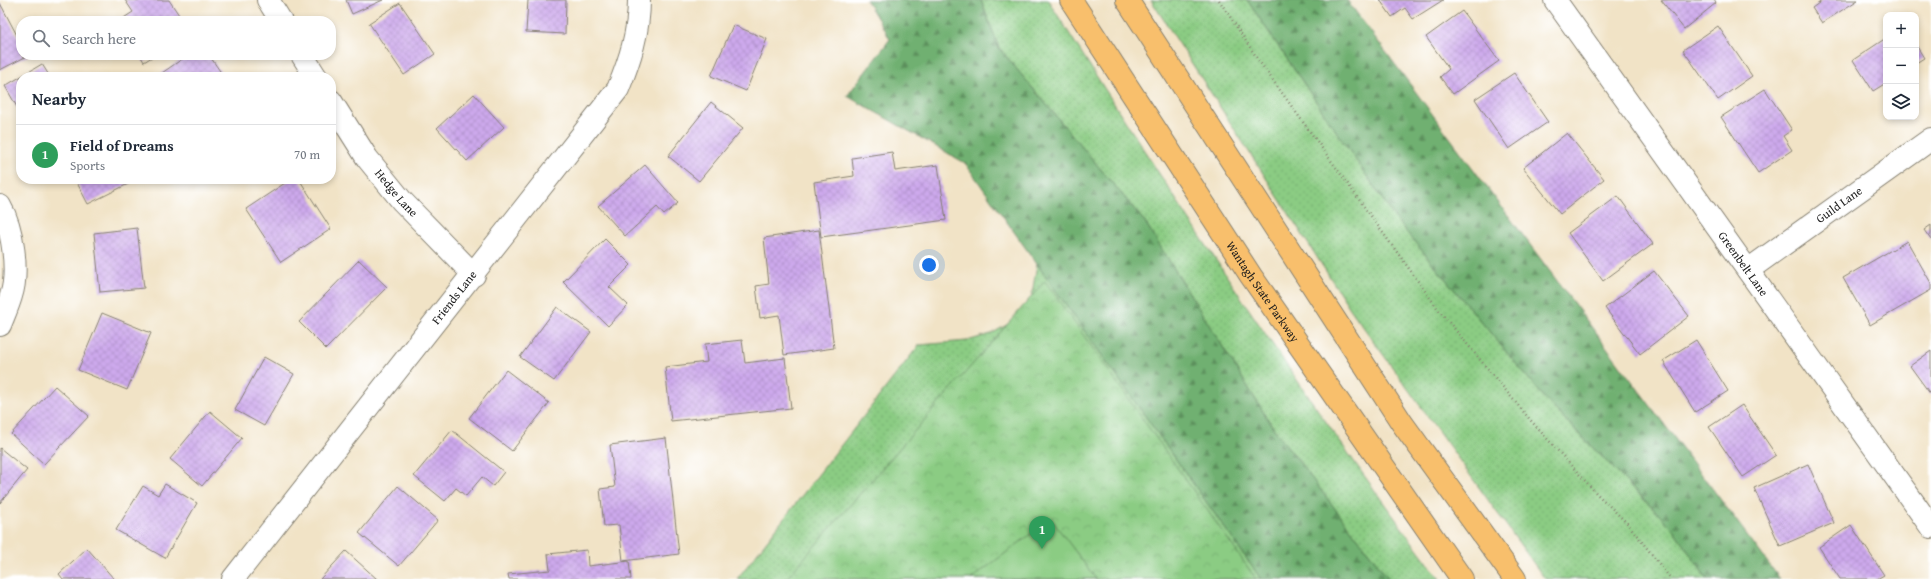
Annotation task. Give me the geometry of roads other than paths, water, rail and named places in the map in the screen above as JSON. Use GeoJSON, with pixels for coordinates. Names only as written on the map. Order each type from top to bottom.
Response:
{"type":"FeatureCollection","features":[{"type":"Feature","properties":{"kind":"highway","name":"Wantagh State Parkway"},"geometry":{"type":"LineString","coordinates":[[1071,0],[1251,276],[1462,579]]}},
{"type":"Feature","properties":{"kind":"highway"},"geometry":{"type":"LineString","coordinates":[[1127,0],[1402,423],[1515,579]]}},
{"type":"Feature","properties":{"kind":"street"},"geometry":{"type":"LineString","coordinates":[[268,0],[278,16]]}},
{"type":"Feature","properties":{"kind":"street","name":"Friends Lane"},"geometry":{"type":"LineString","coordinates":[[233,579],[474,275],[618,89],[632,56],[639,22],[639,0]]}},
{"type":"Feature","properties":{"kind":"street","name":"Greenbelt Lane"},"geometry":{"type":"LineString","coordinates":[[1555,0],[1931,527]]}},
{"type":"Feature","properties":{"kind":"street"},"geometry":{"type":"LineString","coordinates":[[305,60],[313,72]]}},
{"type":"Feature","properties":{"kind":"street","name":"Hedge Lane"},"geometry":{"type":"LineString","coordinates":[[336,109],[367,158],[397,195],[474,275]]}},
{"type":"Feature","properties":{"kind":"street","name":"Guild Lane"},"geometry":{"type":"LineString","coordinates":[[1748,270],[1931,139]]}},
{"type":"Feature","properties":{"kind":"street"},"geometry":{"type":"LineString","coordinates":[[0,206],[12,237],[14,253],[12,294],[0,325]]}},
{"type":"Feature","properties":{"kind":"place","name":"Field of Dreams"},"geometry":{"type":"Point","coordinates":[1042,549]}}]}
